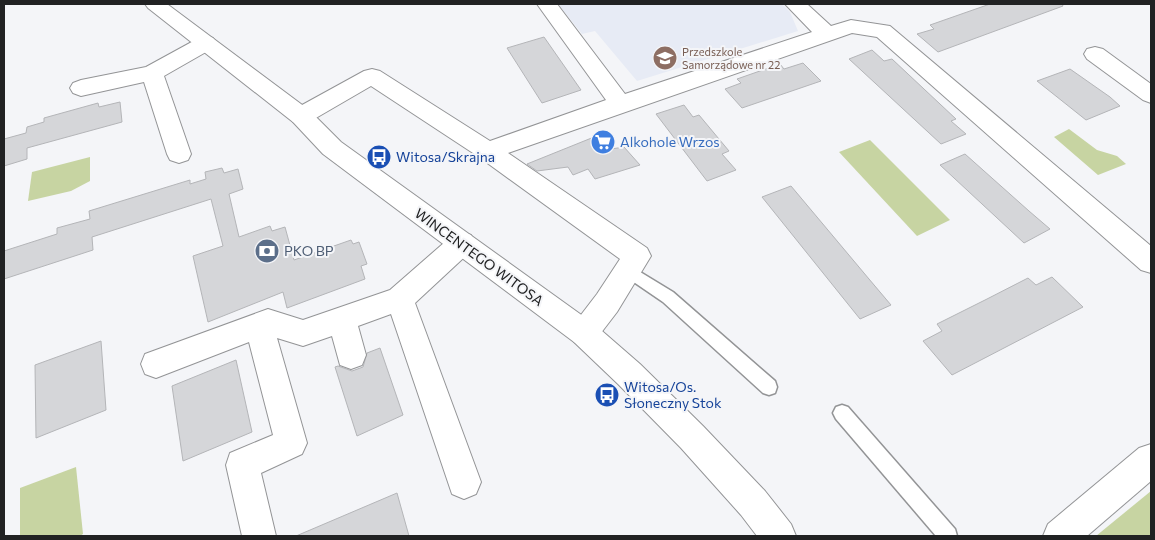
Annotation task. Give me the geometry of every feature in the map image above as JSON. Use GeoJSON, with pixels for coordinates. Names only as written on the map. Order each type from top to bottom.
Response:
{"type":"FeatureCollection","features":[{"type":"Feature","properties":{"kind":"street","name":"WINCENTEGO WITOSA"},"geometry":{"type":"LineString","coordinates":[[155,4],[301,116],[332,148],[584,333],[629,374],[692,437],[753,503],[779,536]]}},
{"type":"Feature","properties":{"kind":"street"},"geometry":{"type":"LineString","coordinates":[[547,4],[620,104]]}},
{"type":"Feature","properties":{"kind":"street"},"geometry":{"type":"LineString","coordinates":[[795,4],[827,34]]}},
{"type":"Feature","properties":{"kind":"street"},"geometry":{"type":"LineString","coordinates":[[488,151],[851,26],[883,32],[1151,262]]}},
{"type":"Feature","properties":{"kind":"street"},"geometry":{"type":"LineString","coordinates":[[80,88],[152,72],[206,43]]}},
{"type":"Feature","properties":{"kind":"street"},"geometry":{"type":"LineString","coordinates":[[1095,54],[1151,95]]}},
{"type":"Feature","properties":{"kind":"street"},"geometry":{"type":"LineString","coordinates":[[152,72],[178,154]]}},
{"type":"Feature","properties":{"kind":"street"},"geometry":{"type":"LineString","coordinates":[[301,116],[372,76],[488,151],[637,256],[607,303],[584,333]]}},
{"type":"Feature","properties":{"kind":"street"},"geometry":{"type":"LineString","coordinates":[[156,364],[268,322],[303,333],[400,299],[462,243]]}},
{"type":"Feature","properties":{"kind":"street"},"geometry":{"type":"LineString","coordinates":[[400,299],[464,482]]}},
{"type":"Feature","properties":{"kind":"street"},"geometry":{"type":"LineString","coordinates":[[342,319],[351,355]]}},
{"type":"Feature","properties":{"kind":"street"},"geometry":{"type":"LineString","coordinates":[[258,325],[290,443],[242,465],[259,536]]}},
{"type":"Feature","properties":{"kind":"street"},"geometry":{"type":"LineString","coordinates":[[1060,536],[1151,460]]}},
{"type":"Feature","properties":{"kind":"lane"},"geometry":{"type":"LineString","coordinates":[[628,270],[668,297],[769,387]]}},
{"type":"Feature","properties":{"kind":"lane"},"geometry":{"type":"LineString","coordinates":[[842,413],[948,536]]}},
{"type":"Feature","properties":{"kind":"shaded area","name":"Przedszkole Samorządowe nr 22"},"geometry":{"type":"Polygon","coordinates":[[[558,4],[782,4],[790,12],[798,31],[637,81],[595,31],[582,34],[558,4]]]}},
{"type":"Feature","properties":{"kind":"green space"},"geometry":{"type":"Polygon","coordinates":[[[1069,129],[1097,150],[1117,156],[1126,164],[1098,175],[1054,137],[1069,129]]]}},
{"type":"Feature","properties":{"kind":"green space"},"geometry":{"type":"Polygon","coordinates":[[[870,140],[950,220],[917,236],[839,152],[870,140]]]}},
{"type":"Feature","properties":{"kind":"green space"},"geometry":{"type":"Polygon","coordinates":[[[90,157],[90,181],[71,191],[28,201],[32,172],[90,157]]]}},
{"type":"Feature","properties":{"kind":"green space"},"geometry":{"type":"Polygon","coordinates":[[[76,467],[83,534],[80,536],[20,536],[20,488],[76,467]]]}},
{"type":"Feature","properties":{"kind":"green space"},"geometry":{"type":"Polygon","coordinates":[[[1151,491],[1151,536],[1096,536],[1151,491]]]}},
{"type":"Feature","properties":{"kind":"building"},"geometry":{"type":"Polygon","coordinates":[[[990,4],[1062,4],[1063,6],[938,52],[917,34],[934,29],[930,25],[990,4]]]}},
{"type":"Feature","properties":{"kind":"building"},"geometry":{"type":"Polygon","coordinates":[[[544,37],[581,90],[542,103],[507,48],[544,37]]]}},
{"type":"Feature","properties":{"kind":"building"},"geometry":{"type":"Polygon","coordinates":[[[872,50],[884,61],[892,59],[956,119],[951,121],[966,134],[941,144],[849,59],[872,50]]]}},
{"type":"Feature","properties":{"kind":"building"},"geometry":{"type":"Polygon","coordinates":[[[803,63],[821,81],[742,108],[725,89],[741,83],[737,79],[780,64],[784,69],[803,63]]]}},
{"type":"Feature","properties":{"kind":"building"},"geometry":{"type":"Polygon","coordinates":[[[1070,69],[1120,106],[1086,120],[1037,81],[1070,69]]]}},
{"type":"Feature","properties":{"kind":"building"},"geometry":{"type":"Polygon","coordinates":[[[120,102],[122,122],[27,148],[27,159],[4,166],[4,139],[26,133],[27,127],[44,122],[44,118],[98,103],[99,107],[120,102]]]}},
{"type":"Feature","properties":{"kind":"building"},"geometry":{"type":"Polygon","coordinates":[[[684,105],[693,117],[699,115],[729,151],[722,154],[736,170],[707,181],[656,114],[684,105]]]}},
{"type":"Feature","properties":{"kind":"building"},"geometry":{"type":"Polygon","coordinates":[[[599,135],[611,149],[624,147],[640,165],[595,179],[588,169],[573,175],[568,167],[537,171],[527,164],[599,135]]]}},
{"type":"Feature","properties":{"kind":"building"},"geometry":{"type":"Polygon","coordinates":[[[965,154],[1050,229],[1024,243],[940,165],[965,154]]]}},
{"type":"Feature","properties":{"kind":"building"},"geometry":{"type":"Polygon","coordinates":[[[222,168],[224,173],[238,169],[243,189],[229,194],[239,237],[270,226],[272,231],[285,227],[294,260],[351,240],[353,244],[359,242],[367,264],[361,266],[365,279],[287,308],[283,292],[208,322],[193,256],[223,246],[211,199],[92,237],[93,250],[4,279],[4,251],[57,234],[57,228],[90,219],[89,211],[190,180],[190,184],[206,179],[205,172],[222,168]]]}},
{"type":"Feature","properties":{"kind":"building"},"geometry":{"type":"Polygon","coordinates":[[[791,186],[891,305],[860,319],[762,197],[791,186]]]}},
{"type":"Feature","properties":{"kind":"building"},"geometry":{"type":"Polygon","coordinates":[[[1052,277],[1083,307],[952,375],[923,341],[942,331],[937,324],[1028,278],[1036,285],[1052,277]]]}},
{"type":"Feature","properties":{"kind":"building"},"geometry":{"type":"Polygon","coordinates":[[[101,341],[106,410],[36,438],[35,365],[101,341]]]}},
{"type":"Feature","properties":{"kind":"building"},"geometry":{"type":"Polygon","coordinates":[[[380,348],[403,415],[357,436],[335,367],[338,366],[352,371],[363,367],[367,353],[380,348]]]}},
{"type":"Feature","properties":{"kind":"building"},"geometry":{"type":"Polygon","coordinates":[[[236,360],[252,432],[183,461],[172,386],[236,360]]]}},
{"type":"Feature","properties":{"kind":"building"},"geometry":{"type":"Polygon","coordinates":[[[397,493],[409,536],[296,536],[397,493]]]}},
{"type":"Feature","properties":{"kind":"place","name":"Przedszkole Samorządowe nr 22"},"geometry":{"type":"Point","coordinates":[665,58]}},
{"type":"Feature","properties":{"kind":"place","name":"Alkohole Wrzos"},"geometry":{"type":"Point","coordinates":[603,142]}},
{"type":"Feature","properties":{"kind":"place","name":"Witosa/Skrajna"},"geometry":{"type":"Point","coordinates":[379,157]}},
{"type":"Feature","properties":{"kind":"place","name":"PKO BP"},"geometry":{"type":"Point","coordinates":[267,251]}},
{"type":"Feature","properties":{"kind":"place","name":"Witosa/Os. Słoneczny Stok"},"geometry":{"type":"Point","coordinates":[607,395]}}]}
